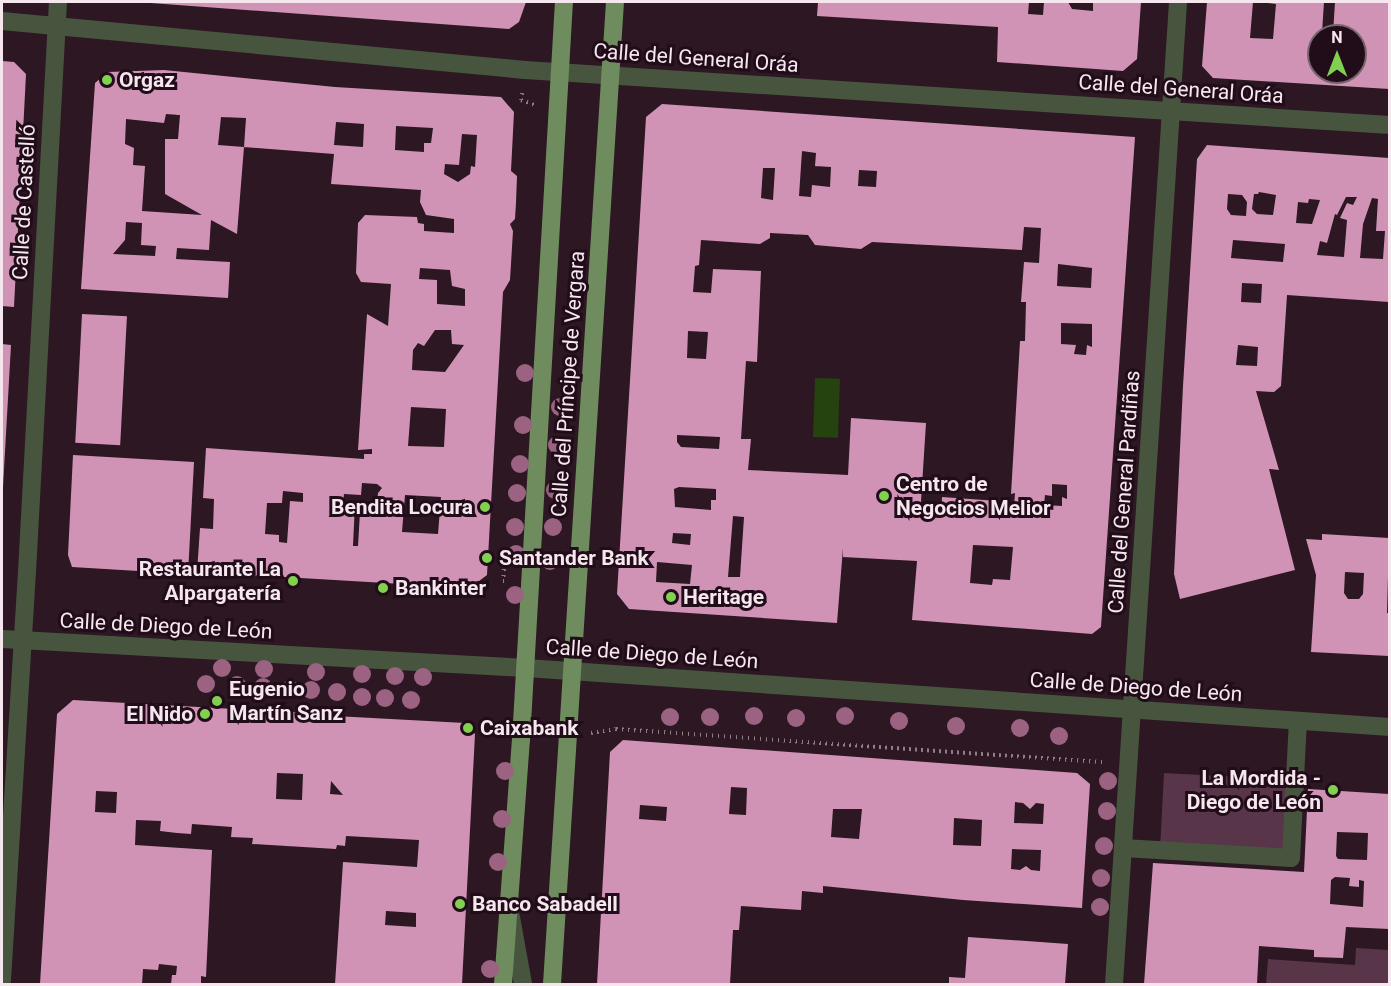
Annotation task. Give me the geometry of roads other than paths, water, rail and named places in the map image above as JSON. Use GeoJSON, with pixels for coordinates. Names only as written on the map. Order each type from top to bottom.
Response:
{"type":"FeatureCollection","features":[{"type":"Feature","properties":{"kind":"main road","name":"Calle del Príncipe de Vergara"},"geometry":{"type":"LineString","coordinates":[[503,984],[526,668],[564,2]]}},
{"type":"Feature","properties":{"kind":"main road","name":"Calle del Príncipe de Vergara"},"geometry":{"type":"LineString","coordinates":[[552,984],[615,2]]}},
{"type":"Feature","properties":{"kind":"street","name":"Calle de Castelló"},"geometry":{"type":"LineString","coordinates":[[2,980],[58,2]]}},
{"type":"Feature","properties":{"kind":"street","name":"Calle del General Pardiñas"},"geometry":{"type":"LineString","coordinates":[[1114,984],[1178,2]]}},
{"type":"Feature","properties":{"kind":"street","name":"Calle del General Oráa"},"geometry":{"type":"LineString","coordinates":[[2,21],[56,24],[560,72],[1389,124]]}},
{"type":"Feature","properties":{"kind":"street","name":"Calle de Diego de León"},"geometry":{"type":"LineString","coordinates":[[2,639],[526,668],[1389,727]]}},
{"type":"Feature","properties":{"kind":"street"},"geometry":{"type":"LineString","coordinates":[[1123,848],[1291,858],[1298,721]]}},
{"type":"Feature","properties":{"kind":"street"},"geometry":{"type":"LineString","coordinates":[[509,907],[523,984]]}},
{"type":"Feature","properties":{"kind":"place","name":"Orgaz"},"geometry":{"type":"Point","coordinates":[107,80]}},
{"type":"Feature","properties":{"kind":"place","name":"Centro de Negocios Melior"},"geometry":{"type":"Point","coordinates":[884,496]}},
{"type":"Feature","properties":{"kind":"place","name":"Bendita Locura"},"geometry":{"type":"Point","coordinates":[485,507]}},
{"type":"Feature","properties":{"kind":"place","name":"Santander Bank"},"geometry":{"type":"Point","coordinates":[487,558]}},
{"type":"Feature","properties":{"kind":"place","name":"Restaurante La Alpargatería"},"geometry":{"type":"Point","coordinates":[293,581]}},
{"type":"Feature","properties":{"kind":"place","name":"Bankinter"},"geometry":{"type":"Point","coordinates":[383,588]}},
{"type":"Feature","properties":{"kind":"place","name":"Heritage"},"geometry":{"type":"Point","coordinates":[671,597]}},
{"type":"Feature","properties":{"kind":"place","name":"Eugenio Martín Sanz"},"geometry":{"type":"Point","coordinates":[217,701]}},
{"type":"Feature","properties":{"kind":"place","name":"El Nido"},"geometry":{"type":"Point","coordinates":[205,714]}},
{"type":"Feature","properties":{"kind":"place","name":"Caixabank"},"geometry":{"type":"Point","coordinates":[468,728]}},
{"type":"Feature","properties":{"kind":"place","name":"La Mordida - Diego de León"},"geometry":{"type":"Point","coordinates":[1333,790]}},
{"type":"Feature","properties":{"kind":"place","name":"Banco Sabadell"},"geometry":{"type":"Point","coordinates":[460,904]}}]}
